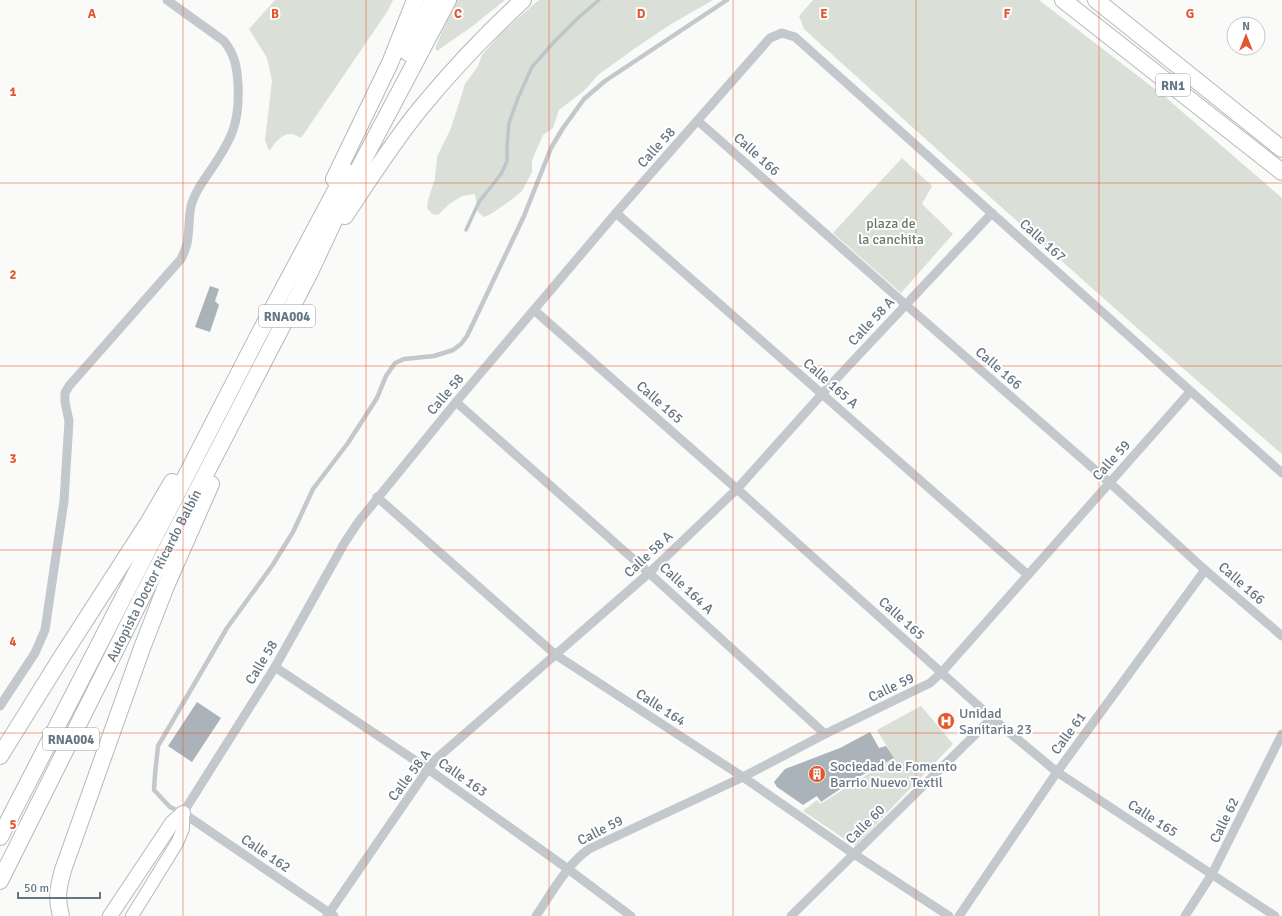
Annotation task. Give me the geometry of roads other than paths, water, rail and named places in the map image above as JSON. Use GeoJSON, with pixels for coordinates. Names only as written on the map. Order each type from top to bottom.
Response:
{"type":"FeatureCollection","features":[{"type":"Feature","properties":{"kind":"highway"},"geometry":{"type":"LineString","coordinates":[[303,269],[332,184],[390,62],[415,0]]}},
{"type":"Feature","properties":{"kind":"highway"},"geometry":{"type":"LineString","coordinates":[[303,269],[417,37],[432,0]]}},
{"type":"Feature","properties":{"kind":"highway"},"geometry":{"type":"LineString","coordinates":[[303,269],[356,174],[448,0]]}},
{"type":"Feature","properties":{"kind":"highway"},"geometry":{"type":"LineString","coordinates":[[303,269],[420,109],[471,52],[523,0]]}},
{"type":"Feature","properties":{"kind":"highway"},"geometry":{"type":"LineString","coordinates":[[1053,0],[1168,82]]}},
{"type":"Feature","properties":{"kind":"highway","name":"RN1"},"geometry":{"type":"LineString","coordinates":[[1063,0],[1282,172]]}},
{"type":"Feature","properties":{"kind":"highway","name":"RN1"},"geometry":{"type":"LineString","coordinates":[[1096,0],[1282,149]]}},
{"type":"Feature","properties":{"kind":"highway"},"geometry":{"type":"LineString","coordinates":[[1174,63],[1282,141]]}},
{"type":"Feature","properties":{"kind":"highway"},"geometry":{"type":"LineString","coordinates":[[1190,99],[1282,180]]}},
{"type":"Feature","properties":{"kind":"highway","name":"Autopista Doctor Ricardo Balbín"},"geometry":{"type":"LineString","coordinates":[[0,837],[257,338],[303,269]]}},
{"type":"Feature","properties":{"kind":"highway","name":"Autopista Doctor Ricardo Balbín"},"geometry":{"type":"LineString","coordinates":[[0,881],[142,596],[265,360],[303,269]]}},
{"type":"Feature","properties":{"kind":"highway"},"geometry":{"type":"LineString","coordinates":[[0,756],[148,523],[257,338]]}},
{"type":"Feature","properties":{"kind":"highway"},"geometry":{"type":"LineString","coordinates":[[61,916],[58,892],[63,870],[142,648],[166,586],[265,360]]}},
{"type":"Feature","properties":{"kind":"main road"},"geometry":{"type":"LineString","coordinates":[[110,916],[172,823],[183,813]]}},
{"type":"Feature","properties":{"kind":"main road"},"geometry":{"type":"LineString","coordinates":[[132,916],[177,843],[183,829],[183,813]]}},
{"type":"Feature","properties":{"kind":"street"},"geometry":{"type":"LineString","coordinates":[[0,706],[36,653],[45,630],[64,501],[69,421],[65,402],[65,393],[68,386],[181,259],[187,242],[192,200],[223,152],[232,135],[237,116],[239,100],[237,67],[230,49],[224,41],[167,0]]}},
{"type":"Feature","properties":{"kind":"street","name":"Calle 58"},"geometry":{"type":"LineString","coordinates":[[183,813],[275,667],[345,542],[377,497],[616,213],[770,38],[782,33]]}},
{"type":"Feature","properties":{"kind":"street","name":"Calle 167"},"geometry":{"type":"LineString","coordinates":[[782,33],[795,37],[1282,473]]}},
{"type":"Feature","properties":{"kind":"street","name":"Calle 166"},"geometry":{"type":"LineString","coordinates":[[698,121],[1110,483],[1205,570],[1282,636]]}},
{"type":"Feature","properties":{"kind":"street","name":"Calle 165 A"},"geometry":{"type":"LineString","coordinates":[[616,213],[1028,575]]}},
{"type":"Feature","properties":{"kind":"street","name":"Calle 58 A"},"geometry":{"type":"LineString","coordinates":[[330,915],[428,769],[436,760],[649,573],[737,489],[905,304],[992,213]]}},
{"type":"Feature","properties":{"kind":"street","name":"Calle 165"},"geometry":{"type":"LineString","coordinates":[[534,310],[737,489],[992,718],[1057,772],[1275,916]]}},
{"type":"Feature","properties":{"kind":"street","name":"Calle 59"},"geometry":{"type":"LineString","coordinates":[[536,916],[568,869],[579,856],[589,850],[743,777],[825,734],[923,688],[930,683],[942,672],[1190,392]]}},
{"type":"Feature","properties":{"kind":"street","name":"Calle 164 A"},"geometry":{"type":"LineString","coordinates":[[456,402],[649,573],[825,734]]}},
{"type":"Feature","properties":{"kind":"street","name":"Calle 164"},"geometry":{"type":"LineString","coordinates":[[377,497],[556,655],[743,777],[854,854],[949,916]]}},
{"type":"Feature","properties":{"kind":"street","name":"Calle 61"},"geometry":{"type":"LineString","coordinates":[[959,916],[1057,772],[1205,570]]}},
{"type":"Feature","properties":{"kind":"street","name":"Calle 163"},"geometry":{"type":"LineString","coordinates":[[275,667],[428,769],[631,916]]}},
{"type":"Feature","properties":{"kind":"street","name":"Calle 60"},"geometry":{"type":"LineString","coordinates":[[791,916],[992,718]]}},
{"type":"Feature","properties":{"kind":"street","name":"Calle 62"},"geometry":{"type":"LineString","coordinates":[[1185,916],[1212,874],[1282,734]]}},
{"type":"Feature","properties":{"kind":"street","name":"Calle 162"},"geometry":{"type":"LineString","coordinates":[[183,813],[330,915]]}},
{"type":"Feature","properties":{"kind":"lane"},"geometry":{"type":"LineString","coordinates":[[183,813],[170,807],[154,790],[158,746],[227,628],[272,566],[294,532],[313,489],[348,444],[377,398],[386,376],[396,363],[404,359],[434,356],[453,350],[461,344],[467,336],[524,216],[551,148],[563,128],[584,99],[606,81],[727,0]]}},
{"type":"Feature","properties":{"kind":"waterway"},"geometry":{"type":"LineString","coordinates":[[466,230],[479,202],[501,174],[507,161],[509,123],[532,67],[554,42],[579,17],[599,0]]}},
{"type":"Feature","properties":{"kind":"place","name":"Unidad Sanitaria 23"},"geometry":{"type":"Point","coordinates":[946,721]}},
{"type":"Feature","properties":{"kind":"place","name":"Sociedad de Fomento Barrio Nuevo Textil"},"geometry":{"type":"Point","coordinates":[817,774]}},
{"type":"Feature","properties":{"kind":"park label","name":"plaza de la canchita"},"geometry":{"type":"Point","coordinates":[891,232]}}]}
